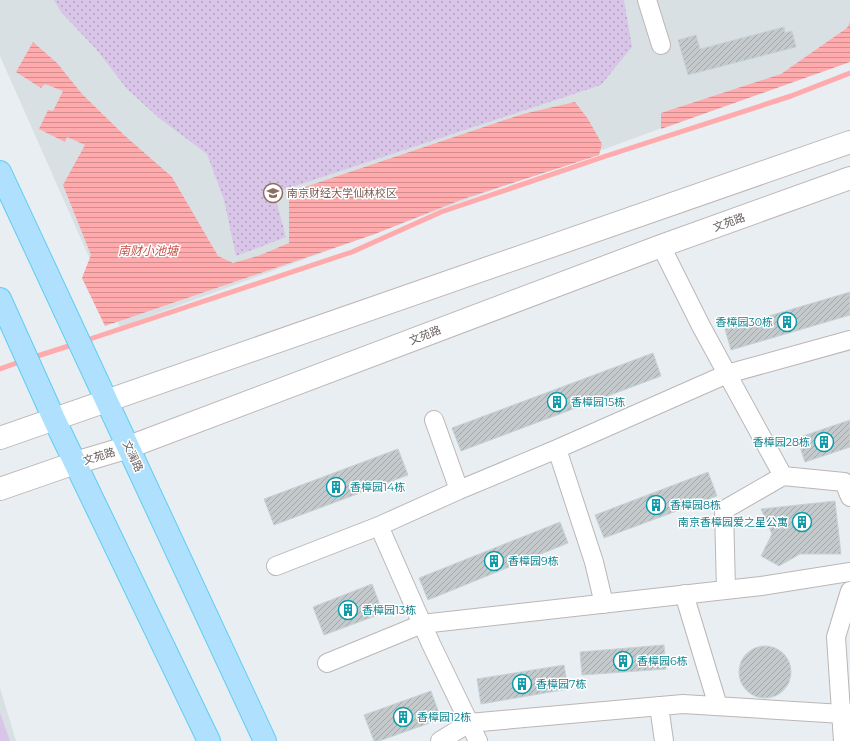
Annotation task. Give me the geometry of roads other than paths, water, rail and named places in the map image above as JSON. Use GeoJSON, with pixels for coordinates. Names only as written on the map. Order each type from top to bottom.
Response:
{"type":"FeatureCollection","features":[{"type":"Feature","properties":{"kind":"main road"},"geometry":{"type":"LineString","coordinates":[[0,438],[850,142]]}},
{"type":"Feature","properties":{"kind":"main road","name":"文澜路"},"geometry":{"type":"LineString","coordinates":[[0,172],[265,741]]}},
{"type":"Feature","properties":{"kind":"main road","name":"文苑路"},"geometry":{"type":"LineString","coordinates":[[0,489],[75,463],[129,447],[661,246],[850,178]]}},
{"type":"Feature","properties":{"kind":"main road"},"geometry":{"type":"LineString","coordinates":[[0,299],[54,419],[209,741]]}},
{"type":"Feature","properties":{"kind":"street"},"geometry":{"type":"LineString","coordinates":[[647,0],[660,45]]}},
{"type":"Feature","properties":{"kind":"street"},"geometry":{"type":"LineString","coordinates":[[661,246],[701,326],[783,476]]}},
{"type":"Feature","properties":{"kind":"street"},"geometry":{"type":"LineString","coordinates":[[276,566],[379,526],[727,374],[850,340]]}},
{"type":"Feature","properties":{"kind":"street"},"geometry":{"type":"LineString","coordinates":[[434,420],[459,490]]}},
{"type":"Feature","properties":{"kind":"street"},"geometry":{"type":"LineString","coordinates":[[557,449],[594,562],[604,604]]}},
{"type":"Feature","properties":{"kind":"street"},"geometry":{"type":"LineString","coordinates":[[726,590],[724,510],[783,476],[848,486]]}},
{"type":"Feature","properties":{"kind":"street"},"geometry":{"type":"LineString","coordinates":[[379,526],[422,624],[478,741]]}},
{"type":"Feature","properties":{"kind":"street"},"geometry":{"type":"LineString","coordinates":[[327,663],[422,624],[726,590],[850,572]]}},
{"type":"Feature","properties":{"kind":"street"},"geometry":{"type":"LineString","coordinates":[[843,741],[846,713],[836,637],[850,591]]}},
{"type":"Feature","properties":{"kind":"street"},"geometry":{"type":"LineString","coordinates":[[684,594],[718,706]]}},
{"type":"Feature","properties":{"kind":"street"},"geometry":{"type":"LineString","coordinates":[[440,741],[469,723],[684,704],[846,713]]}},
{"type":"Feature","properties":{"kind":"street"},"geometry":{"type":"LineString","coordinates":[[659,706],[664,741]]}},
{"type":"Feature","properties":{"kind":"water"},"geometry":{"type":"Polygon","coordinates":[[[850,22],[850,62],[661,129],[661,113],[781,74],[847,28],[850,22]]]}},
{"type":"Feature","properties":{"kind":"water","name":"南财小池塘"},"geometry":{"type":"Polygon","coordinates":[[[33,42],[57,63],[82,94],[124,135],[172,177],[218,256],[233,263],[258,256],[289,243],[289,200],[302,188],[523,114],[575,102],[588,119],[602,144],[599,155],[463,199],[375,234],[105,326],[82,278],[91,255],[63,185],[85,145],[67,137],[65,142],[39,129],[48,110],[53,111],[63,91],[45,84],[41,88],[16,72],[33,42]]]}},
{"type":"Feature","properties":{"kind":"waterway"},"geometry":{"type":"LineString","coordinates":[[84,341],[352,252],[441,212],[606,156],[791,96],[850,73]]}},
{"type":"Feature","properties":{"kind":"waterway"},"geometry":{"type":"LineString","coordinates":[[31,358],[75,344]]}},
{"type":"Feature","properties":{"kind":"waterway"},"geometry":{"type":"LineString","coordinates":[[0,369],[22,361]]}},
{"type":"Feature","properties":{"kind":"place","name":"南京财经大学仙林校区"},"geometry":{"type":"Point","coordinates":[273,193]}},
{"type":"Feature","properties":{"kind":"place","name":"香樟园30栋"},"geometry":{"type":"Point","coordinates":[787,322]}},
{"type":"Feature","properties":{"kind":"place","name":"香樟园15栋"},"geometry":{"type":"Point","coordinates":[557,402]}},
{"type":"Feature","properties":{"kind":"place","name":"香樟园28栋"},"geometry":{"type":"Point","coordinates":[824,442]}},
{"type":"Feature","properties":{"kind":"place","name":"香樟园14栋"},"geometry":{"type":"Point","coordinates":[336,487]}},
{"type":"Feature","properties":{"kind":"place","name":"香樟园8栋"},"geometry":{"type":"Point","coordinates":[656,505]}},
{"type":"Feature","properties":{"kind":"place","name":"南京香樟园爱之星公寓"},"geometry":{"type":"Point","coordinates":[802,522]}},
{"type":"Feature","properties":{"kind":"place","name":"香樟园9栋"},"geometry":{"type":"Point","coordinates":[494,561]}},
{"type":"Feature","properties":{"kind":"place","name":"香樟园13栋"},"geometry":{"type":"Point","coordinates":[348,610]}},
{"type":"Feature","properties":{"kind":"place","name":"香樟园6栋"},"geometry":{"type":"Point","coordinates":[623,661]}},
{"type":"Feature","properties":{"kind":"place","name":"香樟园7栋"},"geometry":{"type":"Point","coordinates":[522,684]}},
{"type":"Feature","properties":{"kind":"place","name":"香樟园12栋"},"geometry":{"type":"Point","coordinates":[403,717]}}]}
